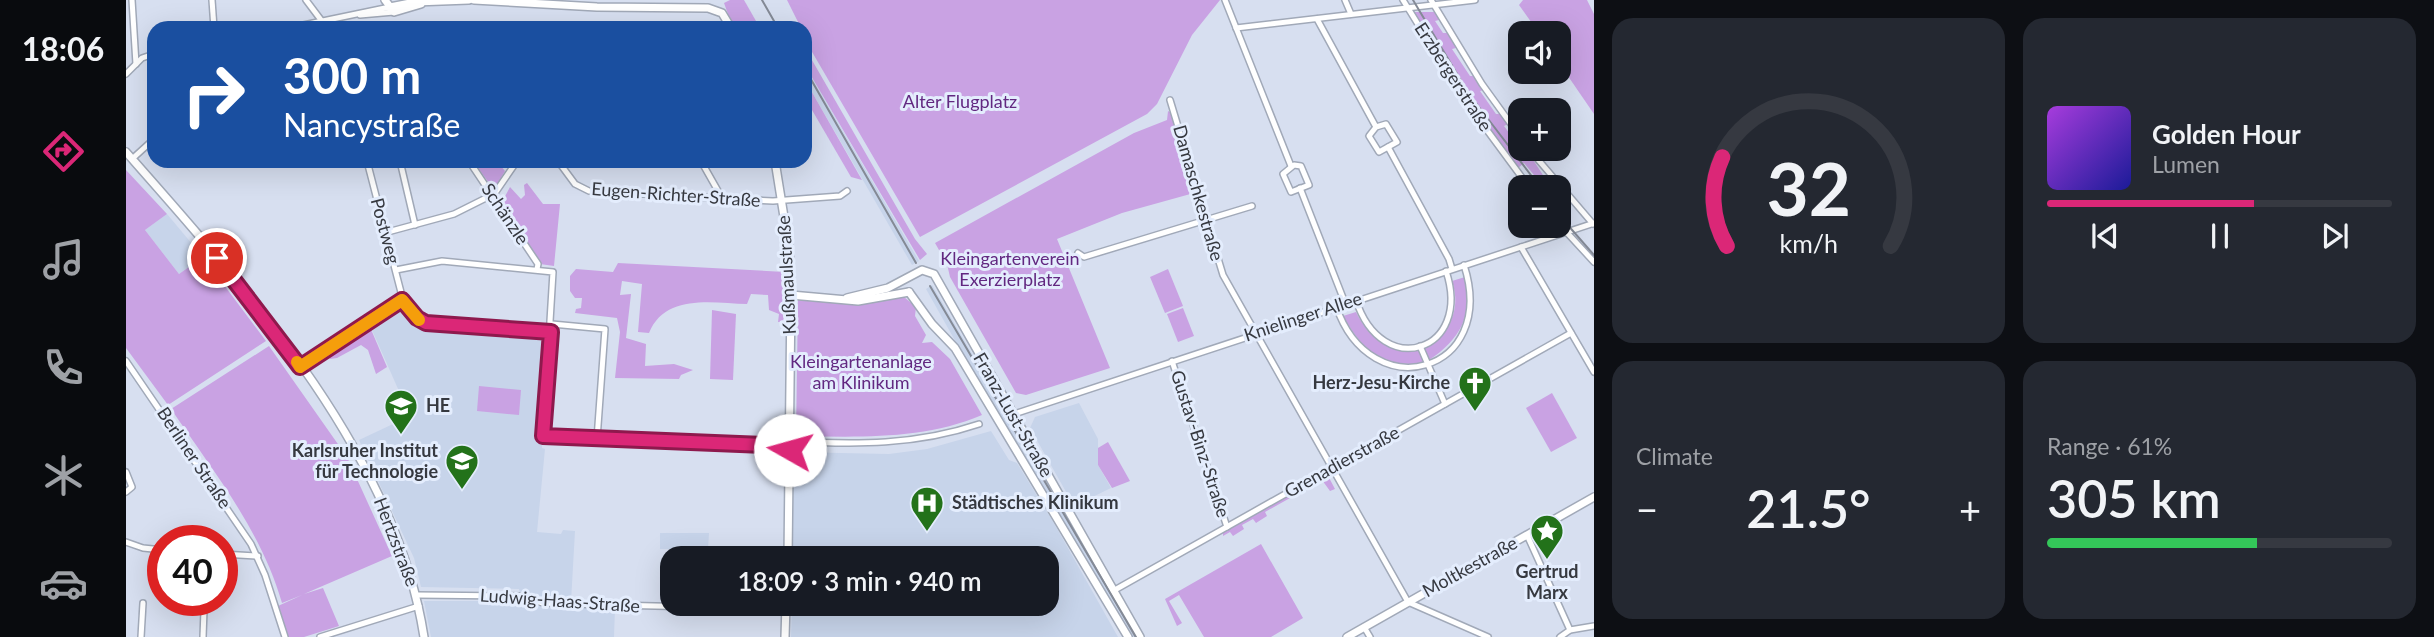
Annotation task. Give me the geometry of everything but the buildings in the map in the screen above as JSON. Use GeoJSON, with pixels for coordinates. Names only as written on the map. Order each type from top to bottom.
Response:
{"type":"FeatureCollection","features":[{"type":"Feature","properties":{"kind":"street"},"geometry":{"type":"LineString","coordinates":[[132,0],[136,64]]}},
{"type":"Feature","properties":{"kind":"street"},"geometry":{"type":"LineString","coordinates":[[212,0],[214,21]]}},
{"type":"Feature","properties":{"kind":"street"},"geometry":{"type":"LineString","coordinates":[[306,0],[321,21]]}},
{"type":"Feature","properties":{"kind":"street"},"geometry":{"type":"LineString","coordinates":[[327,21],[390,6],[471,0],[708,8],[722,13],[727,21]]}},
{"type":"Feature","properties":{"kind":"street"},"geometry":{"type":"LineString","coordinates":[[1225,0],[1291,166]]}},
{"type":"Feature","properties":{"kind":"street"},"geometry":{"type":"LineString","coordinates":[[1345,0],[1350,14]]}},
{"type":"Feature","properties":{"kind":"street","name":"Erzbergerstraße"},"geometry":{"type":"LineString","coordinates":[[1403,0],[1460,93],[1520,175]]}},
{"type":"Feature","properties":{"kind":"street"},"geometry":{"type":"LineString","coordinates":[[1236,28],[1408,8],[1432,2],[1475,0]]}},
{"type":"Feature","properties":{"kind":"street","name":"Erzbergerstraße"},"geometry":{"type":"LineString","coordinates":[[1432,2],[1508,120]]}},
{"type":"Feature","properties":{"kind":"street"},"geometry":{"type":"LineString","coordinates":[[1317,19],[1376,127]]}},
{"type":"Feature","properties":{"kind":"street"},"geometry":{"type":"LineString","coordinates":[[126,74],[147,58]]}},
{"type":"Feature","properties":{"kind":"street","name":"Damaschkestraße"},"geometry":{"type":"LineString","coordinates":[[1170,100],[1219,268],[1408,602]]}},
{"type":"Feature","properties":{"kind":"street"},"geometry":{"type":"LineString","coordinates":[[1386,124],[1397,142],[1379,152],[1369,136],[1376,127],[1386,124]]}},
{"type":"Feature","properties":{"kind":"street"},"geometry":{"type":"LineString","coordinates":[[132,159],[147,145]]}},
{"type":"Feature","properties":{"kind":"street"},"geometry":{"type":"LineString","coordinates":[[1356,300],[1364,320],[1381,340],[1396,346],[1420,346],[1437,336],[1450,318],[1453,298],[1450,259],[1388,147]]}},
{"type":"Feature","properties":{"kind":"street","name":"Hertzstraße"},"geometry":{"type":"LineString","coordinates":[[126,152],[217,258],[300,367],[366,468],[402,551],[417,595],[424,637]]}},
{"type":"Feature","properties":{"kind":"street"},"geometry":{"type":"LineString","coordinates":[[1539,161],[1594,224]]}},
{"type":"Feature","properties":{"kind":"street"},"geometry":{"type":"LineString","coordinates":[[1291,166],[1301,166],[1309,185],[1291,192],[1283,173],[1291,166]]}},
{"type":"Feature","properties":{"kind":"street","name":"Postweg"},"geometry":{"type":"LineString","coordinates":[[369,168],[402,300]]}},
{"type":"Feature","properties":{"kind":"street"},"geometry":{"type":"LineString","coordinates":[[402,168],[415,225]]}},
{"type":"Feature","properties":{"kind":"street","name":"Schänzle"},"geometry":{"type":"LineString","coordinates":[[474,168],[538,264],[537,269]]}},
{"type":"Feature","properties":{"kind":"street"},"geometry":{"type":"LineString","coordinates":[[384,233],[454,214],[492,196],[512,168]]}},
{"type":"Feature","properties":{"kind":"street","name":"Eugen-Richter-Straße"},"geometry":{"type":"LineString","coordinates":[[563,168],[575,184],[587,191],[782,199],[840,196],[847,191]]}},
{"type":"Feature","properties":{"kind":"street"},"geometry":{"type":"LineString","coordinates":[[705,168],[722,198]]}},
{"type":"Feature","properties":{"kind":"street","name":"Kußmaulstraße"},"geometry":{"type":"LineString","coordinates":[[776,168],[782,199],[791,295],[788,546]]}},
{"type":"Feature","properties":{"kind":"street"},"geometry":{"type":"LineString","coordinates":[[1300,188],[1345,303]]}},
{"type":"Feature","properties":{"kind":"street"},"geometry":{"type":"LineString","coordinates":[[1078,253],[1084,257],[1252,206]]}},
{"type":"Feature","properties":{"kind":"street","name":"Knielinger Allee"},"geometry":{"type":"LineString","coordinates":[[1571,231],[1594,224]]}},
{"type":"Feature","properties":{"kind":"street"},"geometry":{"type":"LineString","coordinates":[[1571,237],[1594,262]]}},
{"type":"Feature","properties":{"kind":"street","name":"Knielinger Allee"},"geometry":{"type":"LineString","coordinates":[[1014,414],[1548,238]]}},
{"type":"Feature","properties":{"kind":"street"},"geometry":{"type":"LineString","coordinates":[[1521,247],[1594,372]]}},
{"type":"Feature","properties":{"kind":"street"},"geometry":{"type":"LineString","coordinates":[[396,270],[442,261],[554,272],[543,436],[790,444],[890,443],[930,437],[979,424]]}},
{"type":"Feature","properties":{"kind":"street"},"geometry":{"type":"LineString","coordinates":[[1336,306],[1347,332],[1368,356],[1396,366],[1428,365],[1457,344],[1471,317],[1472,295],[1464,265]]}},
{"type":"Feature","properties":{"kind":"street","name":"Franz-Lust-Straße"},"geometry":{"type":"LineString","coordinates":[[914,275],[926,270],[935,275],[1140,637]]}},
{"type":"Feature","properties":{"kind":"street"},"geometry":{"type":"LineString","coordinates":[[791,295],[874,300],[909,292],[914,275]]}},
{"type":"Feature","properties":{"kind":"street"},"geometry":{"type":"LineString","coordinates":[[848,298],[888,288],[914,275]]}},
{"type":"Feature","properties":{"kind":"street","name":"Franz-Lust-Straße"},"geometry":{"type":"LineString","coordinates":[[909,292],[955,348],[1128,637]]}},
{"type":"Feature","properties":{"kind":"street"},"geometry":{"type":"LineString","coordinates":[[300,367],[402,300],[417,318],[426,323],[551,332]]}},
{"type":"Feature","properties":{"kind":"street"},"geometry":{"type":"LineString","coordinates":[[552,324],[606,330],[597,439]]}},
{"type":"Feature","properties":{"kind":"street","name":"Grenadierstraße"},"geometry":{"type":"LineString","coordinates":[[1113,591],[1571,333]]}},
{"type":"Feature","properties":{"kind":"street"},"geometry":{"type":"LineString","coordinates":[[1420,346],[1445,404]]}},
{"type":"Feature","properties":{"kind":"street","name":"Berliner Straße"},"geometry":{"type":"LineString","coordinates":[[126,361],[258,556],[285,637]]}},
{"type":"Feature","properties":{"kind":"street","name":"Gustav-Binz-Straße"},"geometry":{"type":"LineString","coordinates":[[1172,361],[1227,527]]}},
{"type":"Feature","properties":{"kind":"street"},"geometry":{"type":"LineString","coordinates":[[126,472],[132,487],[126,492]]}},
{"type":"Feature","properties":{"kind":"street","name":"Moltkestraße"},"geometry":{"type":"LineString","coordinates":[[1347,637],[1594,497]]}},
{"type":"Feature","properties":{"kind":"street"},"geometry":{"type":"LineString","coordinates":[[1527,536],[1570,630]]}},
{"type":"Feature","properties":{"kind":"street"},"geometry":{"type":"LineString","coordinates":[[126,542],[147,547]]}},
{"type":"Feature","properties":{"kind":"street"},"geometry":{"type":"LineString","coordinates":[[238,555],[258,556]]}},
{"type":"Feature","properties":{"kind":"street","name":"Ludwig-Haas-Straße"},"geometry":{"type":"LineString","coordinates":[[417,595],[521,596],[543,603],[660,605]]}},
{"type":"Feature","properties":{"kind":"street"},"geometry":{"type":"LineString","coordinates":[[1408,602],[1488,637]]}},
{"type":"Feature","properties":{"kind":"street"},"geometry":{"type":"LineString","coordinates":[[141,637],[143,603]]}},
{"type":"Feature","properties":{"kind":"street"},"geometry":{"type":"LineString","coordinates":[[320,637],[419,606]]}},
{"type":"Feature","properties":{"kind":"street"},"geometry":{"type":"LineString","coordinates":[[203,637],[204,616]]}},
{"type":"Feature","properties":{"kind":"street"},"geometry":{"type":"LineString","coordinates":[[785,637],[786,616]]}},
{"type":"Feature","properties":{"kind":"street"},"geometry":{"type":"LineString","coordinates":[[1560,637],[1570,630],[1594,626]]}},
{"type":"Feature","properties":{"kind":"street"},"geometry":{"type":"LineString","coordinates":[[1364,627],[1370,637]]}},
{"type":"Feature","properties":{"kind":"shaded area"},"geometry":{"type":"Polygon","coordinates":[[[812,78],[919,261],[912,265],[812,92],[812,78]]]}},
{"type":"Feature","properties":{"kind":"shaded area"},"geometry":{"type":"Polygon","coordinates":[[[167,214],[203,257],[179,274],[145,230],[167,214]]]}},
{"type":"Feature","properties":{"kind":"shaded area"},"geometry":{"type":"Polygon","coordinates":[[[932,285],[1010,419],[1018,427],[1138,637],[1131,637],[984,392],[926,289],[932,285]]]}},
{"type":"Feature","properties":{"kind":"shaded area","name":"Karlsruher Institut für Technologie"},"geometry":{"type":"Polygon","coordinates":[[[405,305],[419,325],[542,335],[546,339],[538,439],[542,441],[542,448],[545,449],[537,532],[561,534],[563,530],[575,531],[571,602],[543,600],[520,593],[519,589],[421,587],[414,558],[359,440],[410,416],[372,330],[405,305]]]}},
{"type":"Feature","properties":{"kind":"shaded area"},"geometry":{"type":"Polygon","coordinates":[[[1079,403],[1098,439],[1098,465],[1111,488],[1074,506],[1030,428],[1035,417],[1079,403]]]}},
{"type":"Feature","properties":{"kind":"shaded area","name":"Städtisches Klinikum"},"geometry":{"type":"Polygon","coordinates":[[[991,431],[1009,460],[1017,463],[1118,637],[791,637],[792,616],[1059,616],[1059,546],[793,546],[792,452],[889,454],[927,449],[991,431]]]}},
{"type":"Feature","properties":{"kind":"shaded area"},"geometry":{"type":"Polygon","coordinates":[[[660,533],[709,533],[708,546],[660,546],[660,533]]]}},
{"type":"Feature","properties":{"kind":"shaded area"},"geometry":{"type":"Polygon","coordinates":[[[424,601],[523,601],[538,605],[615,608],[614,637],[431,637],[424,601]]]}},
{"type":"Feature","properties":{"kind":"green space"},"geometry":{"type":"Polygon","coordinates":[[[744,0],[756,21],[730,21],[724,3],[744,0]]]}},
{"type":"Feature","properties":{"kind":"green space","name":"Alter Flugplatz"},"geometry":{"type":"Polygon","coordinates":[[[787,0],[1220,0],[1192,35],[1157,104],[1147,114],[920,237],[812,52],[812,21],[798,21],[787,0]]]}},
{"type":"Feature","properties":{"kind":"green space"},"geometry":{"type":"Polygon","coordinates":[[[1523,0],[1587,0],[1594,14],[1594,114],[1571,80],[1571,21],[1530,21],[1519,5],[1523,0]]]}},
{"type":"Feature","properties":{"kind":"green space"},"geometry":{"type":"Polygon","coordinates":[[[1414,12],[1435,12],[1439,20],[1435,21],[1443,33],[1448,33],[1456,48],[1452,49],[1470,76],[1475,76],[1484,90],[1480,91],[1496,114],[1501,114],[1508,124],[1504,126],[1508,131],[1508,157],[1465,99],[1471,94],[1463,95],[1414,12]]]}},
{"type":"Feature","properties":{"kind":"green space"},"geometry":{"type":"Polygon","coordinates":[[[812,60],[915,239],[927,254],[920,260],[812,77],[812,60]]]}},
{"type":"Feature","properties":{"kind":"green space"},"geometry":{"type":"Polygon","coordinates":[[[812,92],[862,180],[851,177],[812,110],[812,92]]]}},
{"type":"Feature","properties":{"kind":"green space","name":"Kleingartenverein Exerzierplatz"},"geometry":{"type":"Polygon","coordinates":[[[1168,111],[1173,114],[1194,193],[1122,213],[1057,239],[1110,368],[1026,395],[1016,393],[950,277],[947,264],[935,243],[1134,133],[1167,120],[1168,111]]]}},
{"type":"Feature","properties":{"kind":"green space"},"geometry":{"type":"Polygon","coordinates":[[[1511,161],[1534,161],[1543,175],[1534,175],[1524,163],[1517,169],[1511,161]]]}},
{"type":"Feature","properties":{"kind":"green space"},"geometry":{"type":"Polygon","coordinates":[[[478,168],[503,168],[505,171],[494,190],[478,168]]]}},
{"type":"Feature","properties":{"kind":"green space"},"geometry":{"type":"Polygon","coordinates":[[[126,170],[167,214],[145,230],[179,274],[203,257],[266,341],[168,405],[126,348],[126,170]]]}},
{"type":"Feature","properties":{"kind":"green space"},"geometry":{"type":"Polygon","coordinates":[[[527,183],[543,204],[560,204],[554,266],[540,264],[501,204],[510,187],[521,199],[525,195],[524,185],[527,183]]]}},
{"type":"Feature","properties":{"kind":"green space"},"geometry":{"type":"Polygon","coordinates":[[[618,263],[785,272],[786,322],[778,322],[779,314],[769,310],[768,295],[751,294],[747,304],[705,302],[678,306],[666,311],[656,320],[649,333],[638,332],[642,284],[622,281],[620,295],[631,294],[626,338],[646,344],[645,366],[674,364],[693,370],[681,375],[679,379],[615,378],[620,332],[617,318],[575,313],[576,309],[581,308],[582,298],[575,298],[570,291],[570,276],[576,269],[613,272],[618,263]]]}},
{"type":"Feature","properties":{"kind":"green space"},"geometry":{"type":"Polygon","coordinates":[[[1168,269],[1183,306],[1165,313],[1150,277],[1168,269]]]}},
{"type":"Feature","properties":{"kind":"green space"},"geometry":{"type":"Polygon","coordinates":[[[1465,277],[1468,303],[1462,325],[1449,344],[1429,360],[1422,349],[1439,336],[1451,321],[1455,302],[1452,281],[1465,277]]]}},
{"type":"Feature","properties":{"kind":"green space","name":"Kleingartenanlage am Klinikum"},"geometry":{"type":"Polygon","coordinates":[[[904,297],[916,307],[915,316],[926,335],[922,343],[932,342],[950,359],[982,415],[960,423],[914,433],[796,436],[798,300],[872,303],[904,297]]]}},
{"type":"Feature","properties":{"kind":"green space"},"geometry":{"type":"Polygon","coordinates":[[[1183,308],[1194,336],[1178,342],[1167,314],[1183,308]]]}},
{"type":"Feature","properties":{"kind":"green space"},"geometry":{"type":"Polygon","coordinates":[[[712,310],[736,314],[733,380],[710,379],[712,310]]]}},
{"type":"Feature","properties":{"kind":"green space"},"geometry":{"type":"Polygon","coordinates":[[[1356,312],[1367,329],[1381,342],[1397,349],[1418,349],[1425,363],[1397,363],[1375,355],[1358,339],[1343,316],[1356,312]]]}},
{"type":"Feature","properties":{"kind":"green space"},"geometry":{"type":"Polygon","coordinates":[[[370,327],[387,367],[376,374],[368,350],[361,345],[337,358],[330,359],[328,355],[327,359],[320,359],[370,327]]]}},
{"type":"Feature","properties":{"kind":"green space"},"geometry":{"type":"Polygon","coordinates":[[[269,346],[347,457],[392,556],[304,594],[323,588],[339,626],[304,637],[287,637],[278,606],[302,595],[282,603],[273,576],[249,526],[171,409],[269,346]]]}},
{"type":"Feature","properties":{"kind":"green space"},"geometry":{"type":"Polygon","coordinates":[[[479,386],[521,390],[519,415],[477,411],[479,386]]]}},
{"type":"Feature","properties":{"kind":"green space"},"geometry":{"type":"Polygon","coordinates":[[[1552,393],[1577,438],[1551,452],[1526,408],[1552,393]]]}},
{"type":"Feature","properties":{"kind":"green space"},"geometry":{"type":"Polygon","coordinates":[[[1108,442],[1130,481],[1112,488],[1098,465],[1098,448],[1108,442]]]}},
{"type":"Feature","properties":{"kind":"green space"},"geometry":{"type":"Polygon","coordinates":[[[1327,474],[1335,489],[1330,491],[1322,480],[1265,512],[1267,516],[1256,523],[1253,519],[1242,525],[1244,529],[1233,536],[1230,532],[1223,536],[1223,532],[1327,474]]]}},
{"type":"Feature","properties":{"kind":"green space"},"geometry":{"type":"Polygon","coordinates":[[[1261,544],[1303,618],[1271,637],[1204,637],[1179,595],[1169,601],[1182,623],[1177,626],[1165,599],[1261,544]]]}},
{"type":"Feature","properties":{"kind":"tram line"},"geometry":{"type":"LineString","coordinates":[[762,0],[774,21]]}},
{"type":"Feature","properties":{"kind":"tram line"},"geometry":{"type":"LineString","coordinates":[[1413,0],[1469,94],[1531,175]]}},
{"type":"Feature","properties":{"kind":"tram line"},"geometry":{"type":"LineString","coordinates":[[812,81],[916,263]]}},
{"type":"Feature","properties":{"kind":"tram line"},"geometry":{"type":"LineString","coordinates":[[1571,229],[1594,255]]}},
{"type":"Feature","properties":{"kind":"tram line"},"geometry":{"type":"LineString","coordinates":[[930,286],[1136,637]]}},
{"type":"Feature","properties":{"kind":"slow traffic"},"geometry":{"type":"LineString","coordinates":[[297,362],[300,367],[402,300],[419,320]]}},
{"type":"Feature","properties":{"kind":"place","name":"Herz-Jesu-Kirche"},"geometry":{"type":"Point","coordinates":[1475,413]}},
{"type":"Feature","properties":{"kind":"place","name":"HE"},"geometry":{"type":"Point","coordinates":[401,436]}},
{"type":"Feature","properties":{"kind":"place","name":"Karlsruher Institut für Technologie"},"geometry":{"type":"Point","coordinates":[462,491]}},
{"type":"Feature","properties":{"kind":"place","name":"Städtisches Klinikum"},"geometry":{"type":"Point","coordinates":[927,533]}},
{"type":"Feature","properties":{"kind":"place","name":"Gertrud Marx"},"geometry":{"type":"Point","coordinates":[1547,561]}},
{"type":"Feature","properties":{"kind":"route"},"geometry":{"type":"LineString","coordinates":[[217,258],[300,367],[402,300],[417,318],[426,323],[551,332],[543,436],[790,446],[790,450]]}}]}
